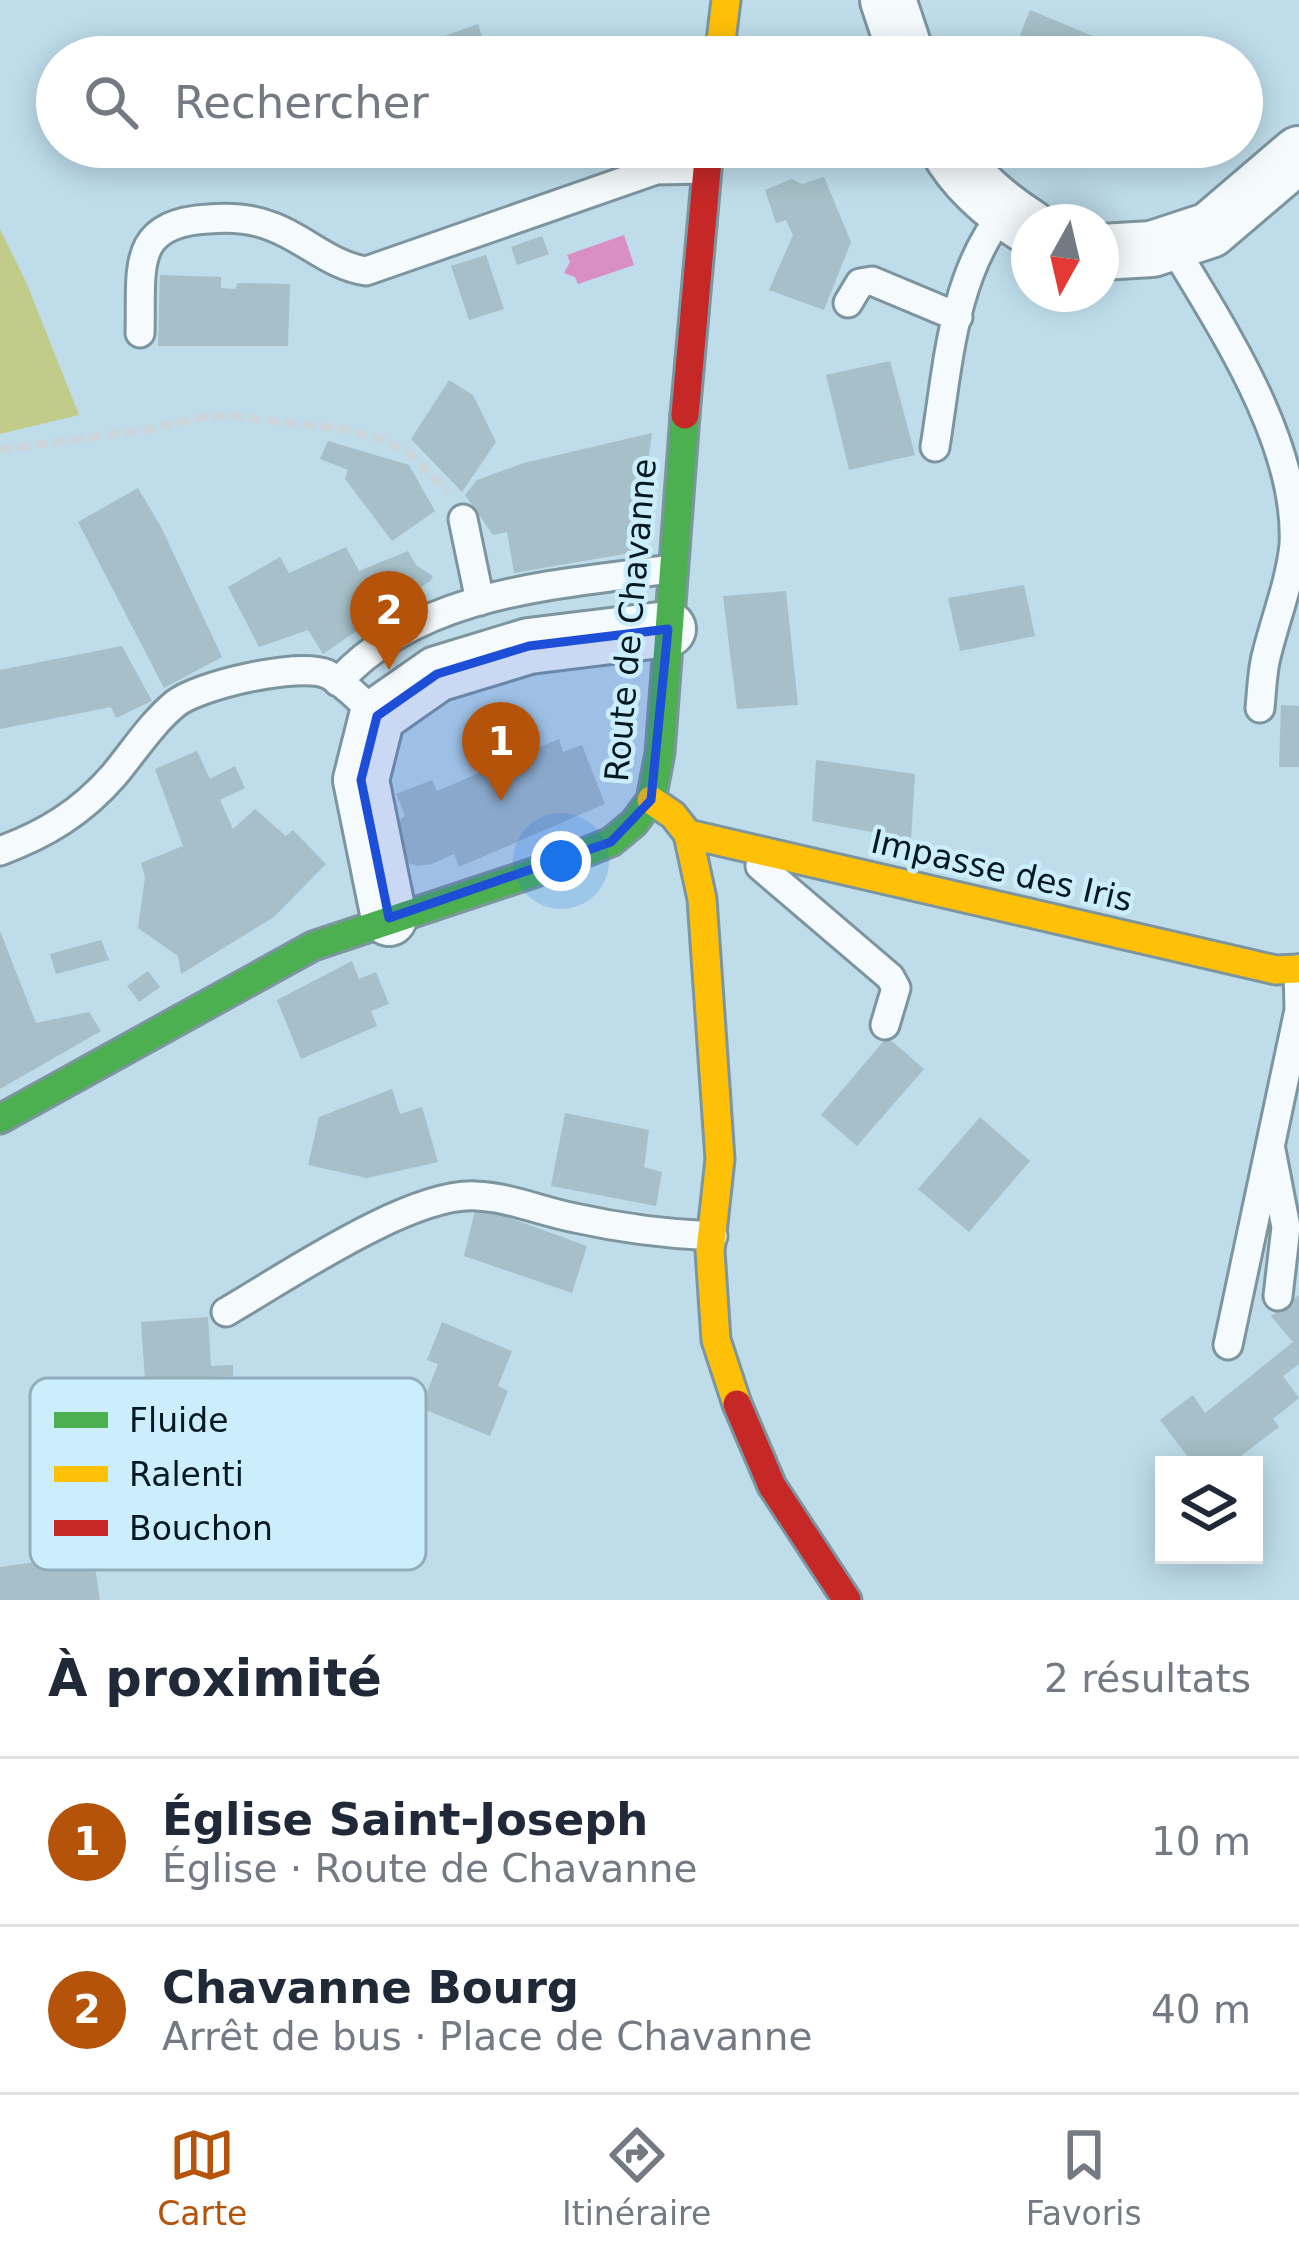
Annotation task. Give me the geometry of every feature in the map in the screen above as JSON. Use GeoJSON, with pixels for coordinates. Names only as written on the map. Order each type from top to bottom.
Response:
{"type":"FeatureCollection","features":[{"type":"Feature","properties":{"kind":"street"},"geometry":{"type":"LineString","coordinates":[[721,36],[725,0]]}},
{"type":"Feature","properties":{"kind":"street"},"geometry":{"type":"LineString","coordinates":[[888,0],[900,36]]}},
{"type":"Feature","properties":{"kind":"street"},"geometry":{"type":"LineString","coordinates":[[1119,251],[1152,249],[1210,230],[1299,154]]}},
{"type":"Feature","properties":{"kind":"street","name":"Route de Chavanne"},"geometry":{"type":"LineString","coordinates":[[0,1119],[313,946],[536,872],[611,842],[634,823],[651,800],[660,753],[671,569],[707,168]]}},
{"type":"Feature","properties":{"kind":"street"},"geometry":{"type":"LineString","coordinates":[[959,168],[1011,214]]}},
{"type":"Feature","properties":{"kind":"street"},"geometry":{"type":"LineString","coordinates":[[388,918],[362,780],[357,699],[529,646],[668,629]]}},
{"type":"Feature","properties":{"kind":"street"},"geometry":{"type":"LineString","coordinates":[[651,800],[673,814],[688,834],[702,899],[720,1160],[712,1236],[716,1340],[772,1486],[847,1600]]}},
{"type":"Feature","properties":{"kind":"street","name":"Impasse des Iris"},"geometry":{"type":"LineString","coordinates":[[688,834],[1276,970],[1298,969]]}},
{"type":"Feature","properties":{"kind":"lane"},"geometry":{"type":"LineString","coordinates":[[140,333],[142,262],[147,245],[158,229],[178,220],[239,218],[271,225],[349,269],[366,271],[665,168]]}},
{"type":"Feature","properties":{"kind":"lane"},"geometry":{"type":"LineString","coordinates":[[934,447],[971,271],[991,228],[1011,221]]}},
{"type":"Feature","properties":{"kind":"lane"},"geometry":{"type":"LineString","coordinates":[[1171,243],[1281,445],[1295,506],[1294,548],[1265,659],[1260,707]]}},
{"type":"Feature","properties":{"kind":"lane"},"geometry":{"type":"LineString","coordinates":[[848,303],[860,283],[872,281],[958,316]]}},
{"type":"Feature","properties":{"kind":"lane"},"geometry":{"type":"LineString","coordinates":[[464,519],[480,601]]}},
{"type":"Feature","properties":{"kind":"lane"},"geometry":{"type":"LineString","coordinates":[[357,699],[351,667],[395,635],[446,610],[671,569]]}},
{"type":"Feature","properties":{"kind":"lane"},"geometry":{"type":"LineString","coordinates":[[0,851],[38,836],[80,810],[180,700],[299,670],[326,674],[357,699]]}},
{"type":"Feature","properties":{"kind":"lane"},"geometry":{"type":"LineString","coordinates":[[756,850],[761,868],[770,877],[890,977],[896,988],[885,1025]]}},
{"type":"Feature","properties":{"kind":"lane"},"geometry":{"type":"LineString","coordinates":[[1228,1345],[1299,1010],[1298,969]]}},
{"type":"Feature","properties":{"kind":"lane"},"geometry":{"type":"LineString","coordinates":[[1270,1146],[1286,1226],[1278,1296]]}},
{"type":"Feature","properties":{"kind":"lane"},"geometry":{"type":"LineString","coordinates":[[226,1312],[388,1222],[430,1203],[460,1196],[665,1234],[712,1236]]}},
{"type":"Feature","properties":{"kind":"path"},"geometry":{"type":"LineString","coordinates":[[0,450],[202,417],[342,429],[381,439],[411,454],[447,491],[464,519]]}},
{"type":"Feature","properties":{"kind":"highlighted area"},"geometry":{"type":"Polygon","coordinates":[[[668,629],[651,800],[611,842],[389,918],[361,780],[377,716],[437,674],[529,646],[668,629]]]}},
{"type":"Feature","properties":{"kind":"green space"},"geometry":{"type":"Polygon","coordinates":[[[0,229],[79,415],[0,434],[0,229]]]}},
{"type":"Feature","properties":{"kind":"shaded area"},"geometry":{"type":"Polygon","coordinates":[[[624,235],[634,265],[578,284],[575,277],[564,273],[570,262],[567,255],[624,235]]]}},
{"type":"Feature","properties":{"kind":"building"},"geometry":{"type":"Polygon","coordinates":[[[1030,10],[1093,36],[1019,36],[1030,10]]]}},
{"type":"Feature","properties":{"kind":"building"},"geometry":{"type":"Polygon","coordinates":[[[478,24],[482,36],[444,36],[478,24]]]}},
{"type":"Feature","properties":{"kind":"building"},"geometry":{"type":"Polygon","coordinates":[[[824,177],[851,242],[824,310],[769,290],[793,235],[786,220],[776,223],[765,190],[792,179],[802,184],[824,177]]]}},
{"type":"Feature","properties":{"kind":"building"},"geometry":{"type":"Polygon","coordinates":[[[542,236],[549,254],[517,265],[511,247],[542,236]]]}},
{"type":"Feature","properties":{"kind":"building"},"geometry":{"type":"Polygon","coordinates":[[[486,255],[504,309],[469,320],[451,266],[486,255]]]}},
{"type":"Feature","properties":{"kind":"building"},"geometry":{"type":"Polygon","coordinates":[[[160,275],[221,277],[221,288],[235,289],[238,283],[290,284],[288,346],[158,346],[160,275]]]}},
{"type":"Feature","properties":{"kind":"building"},"geometry":{"type":"Polygon","coordinates":[[[890,361],[915,455],[849,470],[826,375],[890,361]]]}},
{"type":"Feature","properties":{"kind":"building"},"geometry":{"type":"Polygon","coordinates":[[[449,380],[473,395],[496,442],[462,492],[411,439],[449,380]]]}},
{"type":"Feature","properties":{"kind":"building"},"geometry":{"type":"Polygon","coordinates":[[[652,433],[636,552],[514,573],[507,532],[493,535],[465,495],[477,480],[524,463],[652,433]]]}},
{"type":"Feature","properties":{"kind":"building"},"geometry":{"type":"Polygon","coordinates":[[[328,441],[409,465],[435,511],[392,541],[345,479],[348,470],[320,459],[328,441]]]}},
{"type":"Feature","properties":{"kind":"building"},"geometry":{"type":"Polygon","coordinates":[[[138,488],[222,657],[164,688],[78,522],[138,488]]]}},
{"type":"Feature","properties":{"kind":"building"},"geometry":{"type":"Polygon","coordinates":[[[346,547],[359,571],[408,551],[416,565],[433,576],[323,654],[308,630],[259,647],[228,587],[280,557],[289,573],[346,547]]]}},
{"type":"Feature","properties":{"kind":"building"},"geometry":{"type":"Polygon","coordinates":[[[1024,585],[1035,636],[960,651],[948,598],[1024,585]]]}},
{"type":"Feature","properties":{"kind":"building"},"geometry":{"type":"Polygon","coordinates":[[[786,591],[798,705],[737,709],[723,596],[786,591]]]}},
{"type":"Feature","properties":{"kind":"building"},"geometry":{"type":"Polygon","coordinates":[[[122,646],[152,701],[116,718],[111,707],[0,729],[0,670],[122,646]]]}},
{"type":"Feature","properties":{"kind":"building"},"geometry":{"type":"Polygon","coordinates":[[[1281,705],[1299,706],[1299,767],[1279,767],[1281,705]]]}},
{"type":"Feature","properties":{"kind":"building"},"geometry":{"type":"Polygon","coordinates":[[[559,739],[563,752],[582,745],[605,804],[459,867],[454,854],[432,864],[404,861],[397,822],[405,816],[396,794],[432,780],[437,791],[559,739]]]}},
{"type":"Feature","properties":{"kind":"building"},"geometry":{"type":"Polygon","coordinates":[[[197,751],[210,779],[235,766],[245,788],[220,800],[233,829],[255,809],[286,836],[293,830],[326,864],[274,917],[181,974],[178,956],[138,928],[145,877],[141,863],[183,846],[155,769],[197,751]]]}},
{"type":"Feature","properties":{"kind":"building"},"geometry":{"type":"Polygon","coordinates":[[[816,760],[915,774],[911,839],[812,821],[816,760]]]}},
{"type":"Feature","properties":{"kind":"building"},"geometry":{"type":"Polygon","coordinates":[[[0,931],[36,1023],[89,1012],[101,1031],[0,1089],[0,931]]]}},
{"type":"Feature","properties":{"kind":"building"},"geometry":{"type":"Polygon","coordinates":[[[101,940],[109,960],[56,974],[50,954],[101,940]]]}},
{"type":"Feature","properties":{"kind":"building"},"geometry":{"type":"Polygon","coordinates":[[[352,961],[359,979],[376,972],[389,1004],[371,1011],[377,1026],[301,1059],[277,1000],[352,961]]]}},
{"type":"Feature","properties":{"kind":"building"},"geometry":{"type":"Polygon","coordinates":[[[148,971],[160,987],[139,1002],[127,986],[148,971]]]}},
{"type":"Feature","properties":{"kind":"building"},"geometry":{"type":"Polygon","coordinates":[[[887,1037],[924,1069],[857,1146],[821,1115],[887,1037]]]}},
{"type":"Feature","properties":{"kind":"building"},"geometry":{"type":"Polygon","coordinates":[[[392,1089],[400,1114],[422,1107],[438,1162],[367,1178],[308,1165],[319,1117],[392,1089]]]}},
{"type":"Feature","properties":{"kind":"building"},"geometry":{"type":"Polygon","coordinates":[[[565,1113],[649,1130],[644,1167],[662,1172],[656,1206],[551,1186],[565,1113]]]}},
{"type":"Feature","properties":{"kind":"building"},"geometry":{"type":"Polygon","coordinates":[[[980,1117],[1030,1161],[969,1232],[918,1189],[980,1117]]]}},
{"type":"Feature","properties":{"kind":"building"},"geometry":{"type":"Polygon","coordinates":[[[476,1206],[587,1246],[572,1293],[464,1256],[476,1206]]]}},
{"type":"Feature","properties":{"kind":"building"},"geometry":{"type":"Polygon","coordinates":[[[1299,1295],[1299,1364],[1283,1376],[1299,1398],[1273,1419],[1279,1427],[1241,1456],[1187,1456],[1160,1420],[1193,1395],[1205,1413],[1293,1342],[1271,1316],[1299,1295]]]}},
{"type":"Feature","properties":{"kind":"building"},"geometry":{"type":"Polygon","coordinates":[[[208,1317],[211,1366],[233,1365],[233,1376],[145,1378],[141,1322],[208,1317]]]}},
{"type":"Feature","properties":{"kind":"building"},"geometry":{"type":"Polygon","coordinates":[[[442,1322],[512,1351],[498,1386],[508,1391],[490,1436],[426,1410],[426,1395],[438,1364],[427,1360],[442,1322]]]}},
{"type":"Feature","properties":{"kind":"building"},"geometry":{"type":"Polygon","coordinates":[[[30,1563],[30,1570],[95,1570],[100,1600],[0,1600],[0,1567],[30,1563]]]}},
{"type":"Feature","properties":{"kind":"traffic: fast"},"geometry":{"type":"LineString","coordinates":[[0,1119],[313,946],[536,872],[611,842],[634,823],[651,800],[660,753],[685,415]]}},
{"type":"Feature","properties":{"kind":"traffic: slow"},"geometry":{"type":"LineString","coordinates":[[722,36],[726,0]]}},
{"type":"Feature","properties":{"kind":"traffic: slow"},"geometry":{"type":"LineString","coordinates":[[651,800],[673,815],[688,834],[702,899],[720,1159],[710,1251],[716,1340],[737,1404]]}},
{"type":"Feature","properties":{"kind":"traffic: slow"},"geometry":{"type":"LineString","coordinates":[[688,834],[1276,970],[1299,969]]}},
{"type":"Feature","properties":{"kind":"traffic: jam"},"geometry":{"type":"LineString","coordinates":[[685,415],[707,168]]}},
{"type":"Feature","properties":{"kind":"traffic: jam"},"geometry":{"type":"LineString","coordinates":[[737,1404],[772,1486],[847,1600]]}},
{"type":"Feature","properties":{"kind":"place","name":"Chavanne Bourg"},"geometry":{"type":"Point","coordinates":[389,670]}},
{"type":"Feature","properties":{"kind":"place","name":"Église Saint-Joseph"},"geometry":{"type":"Point","coordinates":[501,801]}}]}
